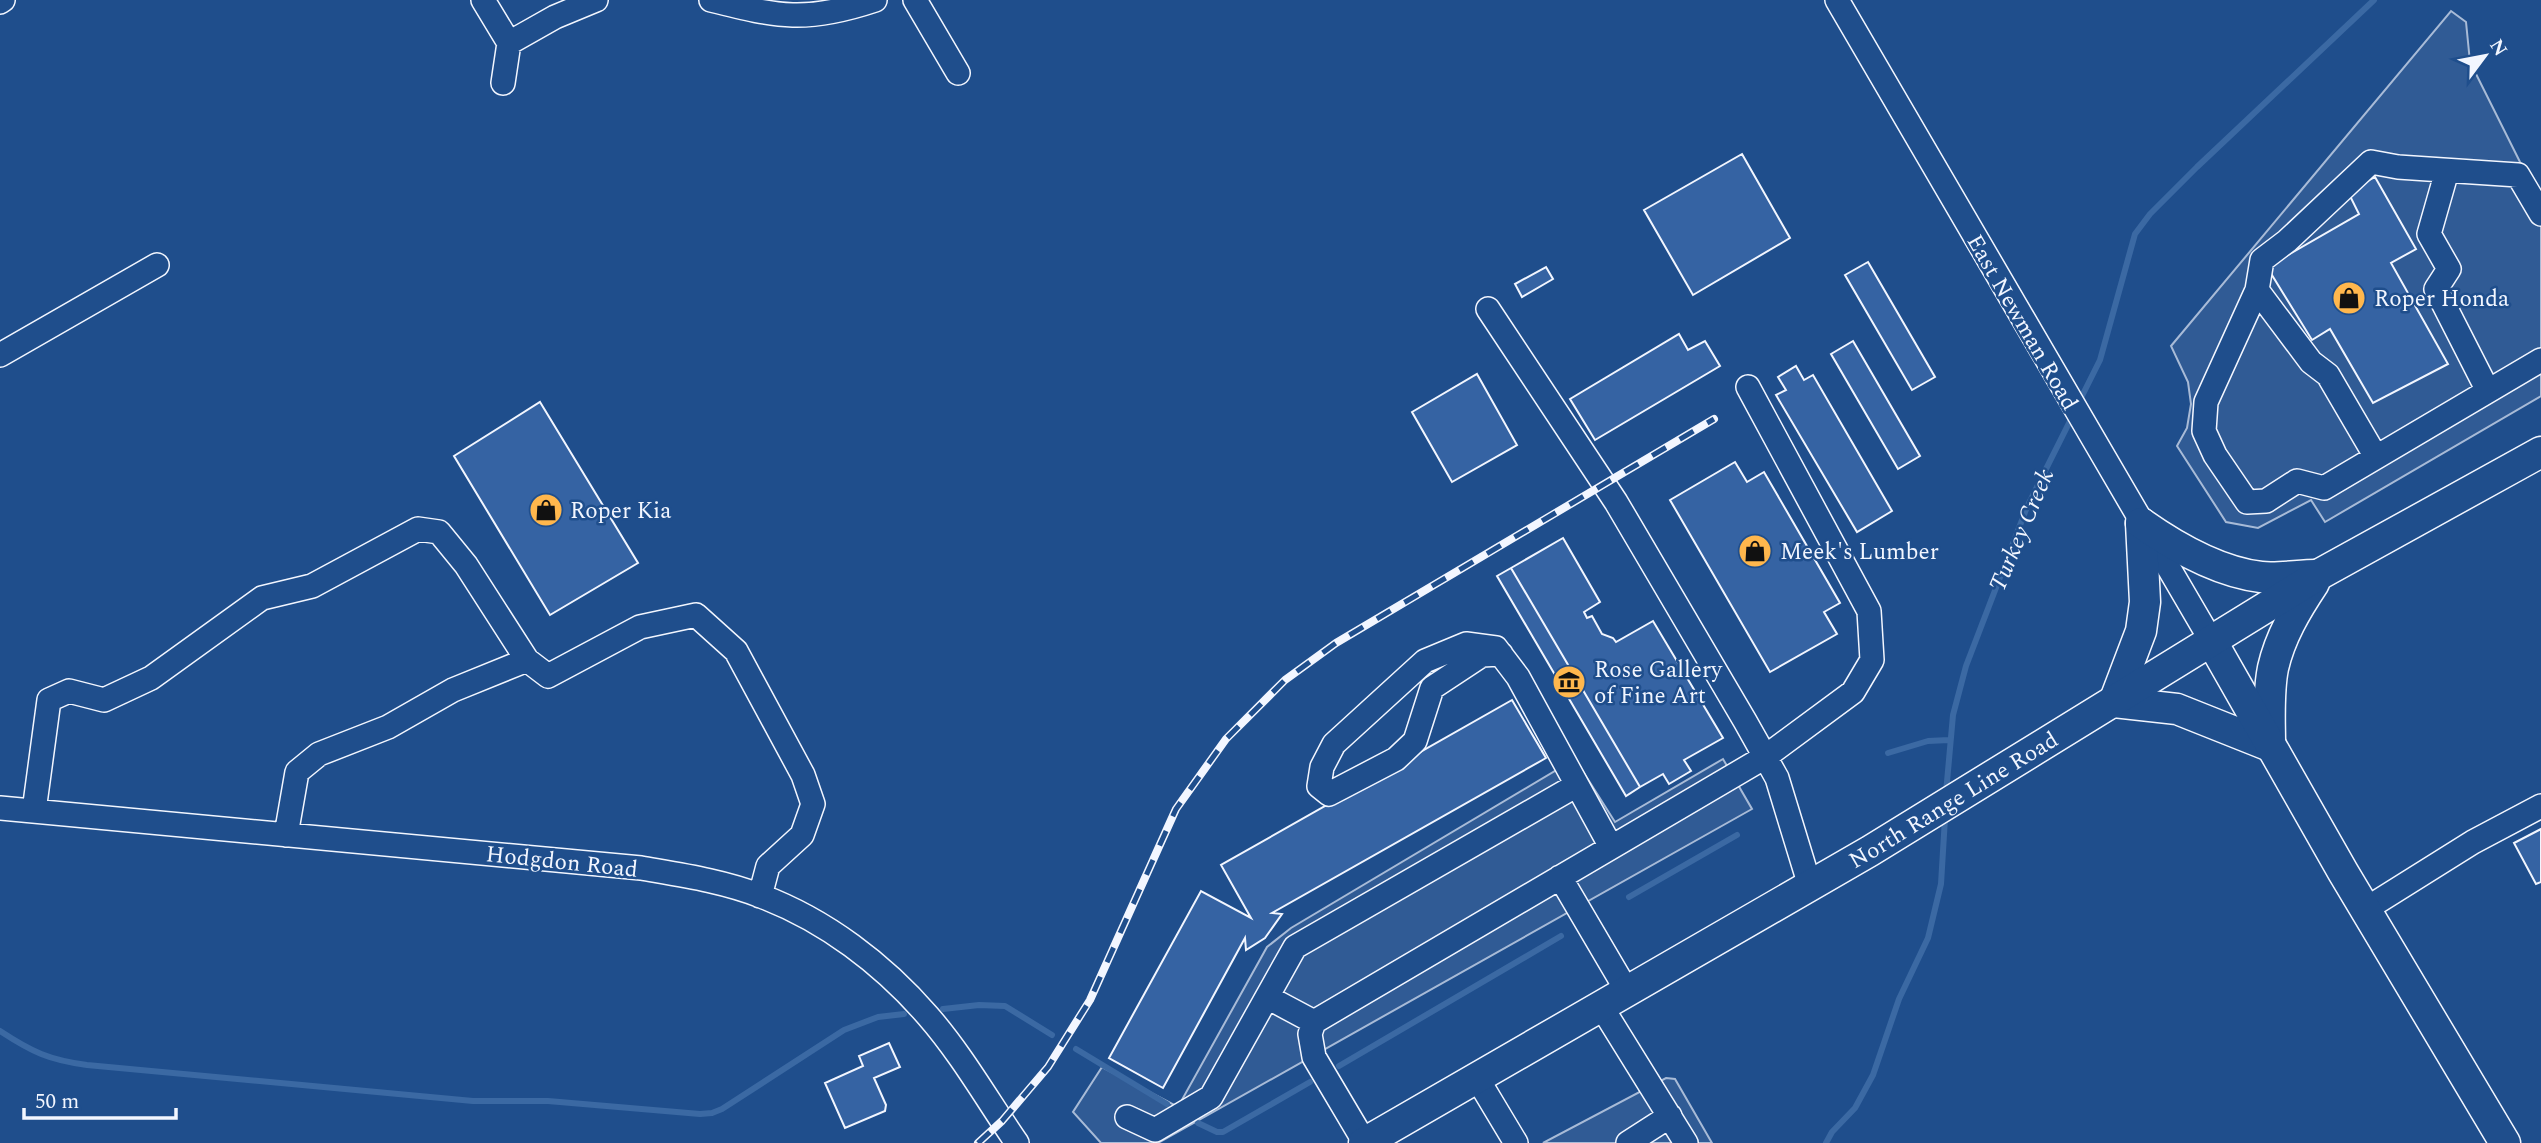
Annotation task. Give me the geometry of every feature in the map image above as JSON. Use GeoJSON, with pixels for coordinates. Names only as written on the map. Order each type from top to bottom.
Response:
{"type":"FeatureCollection","features":[{"type":"Feature","properties":{"kind":"main road","name":"North Range Line Road"},"geometry":{"type":"LineString","coordinates":[[1374,1141],[1477,1078],[1870,851],[2320,574],[2541,452]]}},
{"type":"Feature","properties":{"kind":"main road"},"geometry":{"type":"LineString","coordinates":[[2141,523],[2165,540],[2207,562],[2261,577],[2320,574]]}},
{"type":"Feature","properties":{"kind":"main road"},"geometry":{"type":"LineString","coordinates":[[2141,523],[2145,602],[2141,631],[2114,702],[2177,709],[2270,746]]}},
{"type":"Feature","properties":{"kind":"main road"},"geometry":{"type":"LineString","coordinates":[[2270,746],[2273,669],[2281,641],[2296,610],[2320,574]]}},
{"type":"Feature","properties":{"kind":"main road"},"geometry":{"type":"LineString","coordinates":[[2212,642],[2270,746],[2505,1143]]}},
{"type":"Feature","properties":{"kind":"street"},"geometry":{"type":"LineString","coordinates":[[483,0],[509,43],[503,83]]}},
{"type":"Feature","properties":{"kind":"street"},"geometry":{"type":"LineString","coordinates":[[509,43],[555,17],[596,0]]}},
{"type":"Feature","properties":{"kind":"street"},"geometry":{"type":"LineString","coordinates":[[711,0],[769,15],[807,17],[841,11],[875,0]]}},
{"type":"Feature","properties":{"kind":"street"},"geometry":{"type":"LineString","coordinates":[[915,0],[957,73]]}},
{"type":"Feature","properties":{"kind":"street","name":"East Newman Road"},"geometry":{"type":"LineString","coordinates":[[1837,0],[2212,642]]}},
{"type":"Feature","properties":{"kind":"street"},"geometry":{"type":"LineString","coordinates":[[2541,214],[2518,175],[2398,167],[2371,162],[2287,241],[2262,260],[2257,290],[2206,402],[2204,431],[2215,455],[2247,502],[2266,501],[2297,481],[2324,488],[2541,360]]}},
{"type":"Feature","properties":{"kind":"street"},"geometry":{"type":"LineString","coordinates":[[2447,171],[2430,234],[2449,269],[2436,289],[2488,391]]}},
{"type":"Feature","properties":{"kind":"street"},"geometry":{"type":"LineString","coordinates":[[0,355],[157,265]]}},
{"type":"Feature","properties":{"kind":"street"},"geometry":{"type":"LineString","coordinates":[[2257,290],[2311,362],[2328,375],[2376,457]]}},
{"type":"Feature","properties":{"kind":"street"},"geometry":{"type":"LineString","coordinates":[[1488,309],[1616,502],[1777,778],[1810,886]]}},
{"type":"Feature","properties":{"kind":"street"},"geometry":{"type":"LineString","coordinates":[[1374,1141],[1314,1057],[1310,1034],[1314,1022],[1765,757],[1853,692],[1872,660],[1870,611],[1748,387]]}},
{"type":"Feature","properties":{"kind":"street"},"geometry":{"type":"LineString","coordinates":[[34,811],[49,700],[69,691],[104,700],[151,678],[261,597],[312,586],[418,529],[439,532],[466,565],[527,660],[548,676],[639,626],[696,615],[736,651],[803,775],[813,804],[802,835],[768,866],[760,896]]}},
{"type":"Feature","properties":{"kind":"street"},"geometry":{"type":"LineString","coordinates":[[1501,654],[1482,654],[1432,688],[1415,741],[1396,759],[1329,794],[1320,786],[1322,767],[1334,744],[1425,661],[1466,644],[1496,648],[1501,654],[1518,677],[1611,847]]}},
{"type":"Feature","properties":{"kind":"street"},"geometry":{"type":"LineString","coordinates":[[286,835],[297,772],[319,754],[388,727],[453,690],[527,660]]}},
{"type":"Feature","properties":{"kind":"street"},"geometry":{"type":"LineString","coordinates":[[1127,1117],[1155,1130],[1211,1097],[1296,947],[1577,785]]}},
{"type":"Feature","properties":{"kind":"street"},"geometry":{"type":"LineString","coordinates":[[2366,909],[2473,842],[2541,806]]}},
{"type":"Feature","properties":{"kind":"street","name":"Hodgdon Road"},"geometry":{"type":"LineString","coordinates":[[0,808],[641,868],[701,879],[760,896],[807,918],[837,936],[866,956],[899,985],[943,1035],[1017,1143]]}},
{"type":"Feature","properties":{"kind":"street"},"geometry":{"type":"LineString","coordinates":[[1560,877],[1627,991]]}},
{"type":"Feature","properties":{"kind":"street"},"geometry":{"type":"LineString","coordinates":[[1267,998],[1314,1022]]}},
{"type":"Feature","properties":{"kind":"street"},"geometry":{"type":"LineString","coordinates":[[1601,1006],[1686,1143]]}},
{"type":"Feature","properties":{"kind":"street"},"geometry":{"type":"LineString","coordinates":[[1477,1078],[1516,1143]]}},
{"type":"Feature","properties":{"kind":"street"},"geometry":{"type":"LineString","coordinates":[[1628,1143],[1670,1116]]}},
{"type":"Feature","properties":{"kind":"shaded area"},"geometry":{"type":"Polygon","coordinates":[[[2451,11],[2466,22],[2470,62],[2520,162],[2541,194],[2541,396],[2325,522],[2311,500],[2258,528],[2226,522],[2177,446],[2187,428],[2191,404],[2188,382],[2171,346],[2451,11]]]}},
{"type":"Feature","properties":{"kind":"shaded area"},"geometry":{"type":"Polygon","coordinates":[[[1575,759],[1615,822],[1723,759],[1752,809],[1158,1143],[1101,1143],[1073,1112],[1102,1067],[1178,1107],[1267,947],[1291,928],[1575,759]]]}},
{"type":"Feature","properties":{"kind":"shaded area"},"geometry":{"type":"Polygon","coordinates":[[[1666,1078],[1675,1079],[1712,1143],[1543,1143],[1666,1078]]]}},
{"type":"Feature","properties":{"kind":"building"},"geometry":{"type":"Polygon","coordinates":[[[1742,154],[1790,238],[1693,295],[1644,210],[1742,154]]]}},
{"type":"Feature","properties":{"kind":"building","name":"Roper Honda"},"geometry":{"type":"Polygon","coordinates":[[[2375,177],[2416,249],[2391,263],[2448,364],[2373,403],[2330,329],[2312,340],[2267,267],[2359,214],[2348,192],[2375,177]]]}},
{"type":"Feature","properties":{"kind":"building"},"geometry":{"type":"Polygon","coordinates":[[[1868,262],[1935,377],[1912,390],[1845,275],[1868,262]]]}},
{"type":"Feature","properties":{"kind":"building"},"geometry":{"type":"Polygon","coordinates":[[[1546,267],[1553,279],[1522,297],[1515,284],[1546,267]]]}},
{"type":"Feature","properties":{"kind":"building"},"geometry":{"type":"Polygon","coordinates":[[[1679,334],[1688,350],[1705,341],[1720,366],[1595,440],[1570,399],[1679,334]]]}},
{"type":"Feature","properties":{"kind":"building"},"geometry":{"type":"Polygon","coordinates":[[[1853,341],[1920,456],[1898,469],[1831,354],[1853,341]]]}},
{"type":"Feature","properties":{"kind":"building"},"geometry":{"type":"Polygon","coordinates":[[[1796,366],[1804,380],[1813,375],[1892,511],[1857,532],[1776,395],[1786,390],[1778,377],[1796,366]]]}},
{"type":"Feature","properties":{"kind":"building"},"geometry":{"type":"Polygon","coordinates":[[[1477,374],[1517,445],[1452,482],[1412,412],[1477,374]]]}},
{"type":"Feature","properties":{"kind":"building","name":"Roper Kia"},"geometry":{"type":"Polygon","coordinates":[[[540,402],[638,563],[550,615],[454,456],[540,402]]]}},
{"type":"Feature","properties":{"kind":"building","name":"Meek's Lumber"},"geometry":{"type":"Polygon","coordinates":[[[1735,462],[1747,482],[1764,472],[1840,603],[1824,612],[1837,634],[1770,672],[1670,500],[1735,462]]]}},
{"type":"Feature","properties":{"kind":"building"},"geometry":{"type":"Polygon","coordinates":[[[1563,538],[1600,602],[1584,612],[1587,618],[1592,616],[1602,634],[1616,642],[1653,621],[1723,738],[1684,760],[1691,771],[1669,784],[1663,774],[1640,787],[1511,568],[1563,538]]]}},
{"type":"Feature","properties":{"kind":"building","name":"Rose Gallery of Fine Art"},"geometry":{"type":"Polygon","coordinates":[[[1511,568],[1640,787],[1626,796],[1497,576],[1511,568]]]}},
{"type":"Feature","properties":{"kind":"building"},"geometry":{"type":"Polygon","coordinates":[[[1512,700],[1546,758],[1272,913],[1282,914],[1265,938],[1246,950],[1245,938],[1163,1088],[1109,1058],[1201,891],[1251,918],[1221,865],[1512,700]]]}},
{"type":"Feature","properties":{"kind":"building"},"geometry":{"type":"Polygon","coordinates":[[[2541,829],[2541,882],[2536,884],[2514,843],[2541,829]]]}},
{"type":"Feature","properties":{"kind":"building"},"geometry":{"type":"Polygon","coordinates":[[[889,1043],[900,1067],[874,1078],[886,1105],[885,1111],[845,1128],[825,1083],[863,1066],[859,1056],[889,1043]]]}},
{"type":"Feature","properties":{"kind":"waterway","name":"Turkey Creek"},"geometry":{"type":"LineString","coordinates":[[2079,402],[2100,360],[2135,234],[2150,214],[2197,167],[2374,0]]}},
{"type":"Feature","properties":{"kind":"waterway","name":"Turkey Creek"},"geometry":{"type":"LineString","coordinates":[[1946,793],[1953,715],[1966,666],[2027,507],[2073,415]]}},
{"type":"Feature","properties":{"kind":"waterway"},"geometry":{"type":"LineString","coordinates":[[1888,753],[1928,741],[1949,740]]}},
{"type":"Feature","properties":{"kind":"waterway","name":"Turkey Creek"},"geometry":{"type":"LineString","coordinates":[[1826,1143],[1832,1132],[1855,1108],[1873,1075],[1899,999],[1928,938],[1941,884],[1945,818]]}},
{"type":"Feature","properties":{"kind":"waterway"},"geometry":{"type":"LineString","coordinates":[[1629,897],[1737,835]]}},
{"type":"Feature","properties":{"kind":"waterway"},"geometry":{"type":"LineString","coordinates":[[1339,1066],[1561,936]]}},
{"type":"Feature","properties":{"kind":"waterway"},"geometry":{"type":"LineString","coordinates":[[943,1009],[979,1005],[1005,1006],[1052,1035]]}},
{"type":"Feature","properties":{"kind":"waterway"},"geometry":{"type":"LineString","coordinates":[[0,1031],[41,1054],[87,1065],[473,1101],[548,1101],[700,1114],[722,1109],[844,1030],[878,1017],[904,1014]]}},
{"type":"Feature","properties":{"kind":"waterway"},"geometry":{"type":"LineString","coordinates":[[1076,1049],[1167,1104]]}},
{"type":"Feature","properties":{"kind":"waterway"},"geometry":{"type":"LineString","coordinates":[[1198,1123],[1223,1132],[1310,1082]]}},
{"type":"Feature","properties":{"kind":"railway"},"geometry":{"type":"LineString","coordinates":[[978,1143],[1002,1121],[1048,1067],[1090,1000],[1176,809],[1226,739],[1285,680],[1336,643],[1714,419]]}},
{"type":"Feature","properties":{"kind":"place","name":"Roper Honda"},"geometry":{"type":"Point","coordinates":[2349,298]}},
{"type":"Feature","properties":{"kind":"place","name":"Roper Kia"},"geometry":{"type":"Point","coordinates":[546,510]}},
{"type":"Feature","properties":{"kind":"place","name":"Meek's Lumber"},"geometry":{"type":"Point","coordinates":[1755,551]}},
{"type":"Feature","properties":{"kind":"place","name":"Rose Gallery of Fine Art"},"geometry":{"type":"Point","coordinates":[1569,682]}}]}
